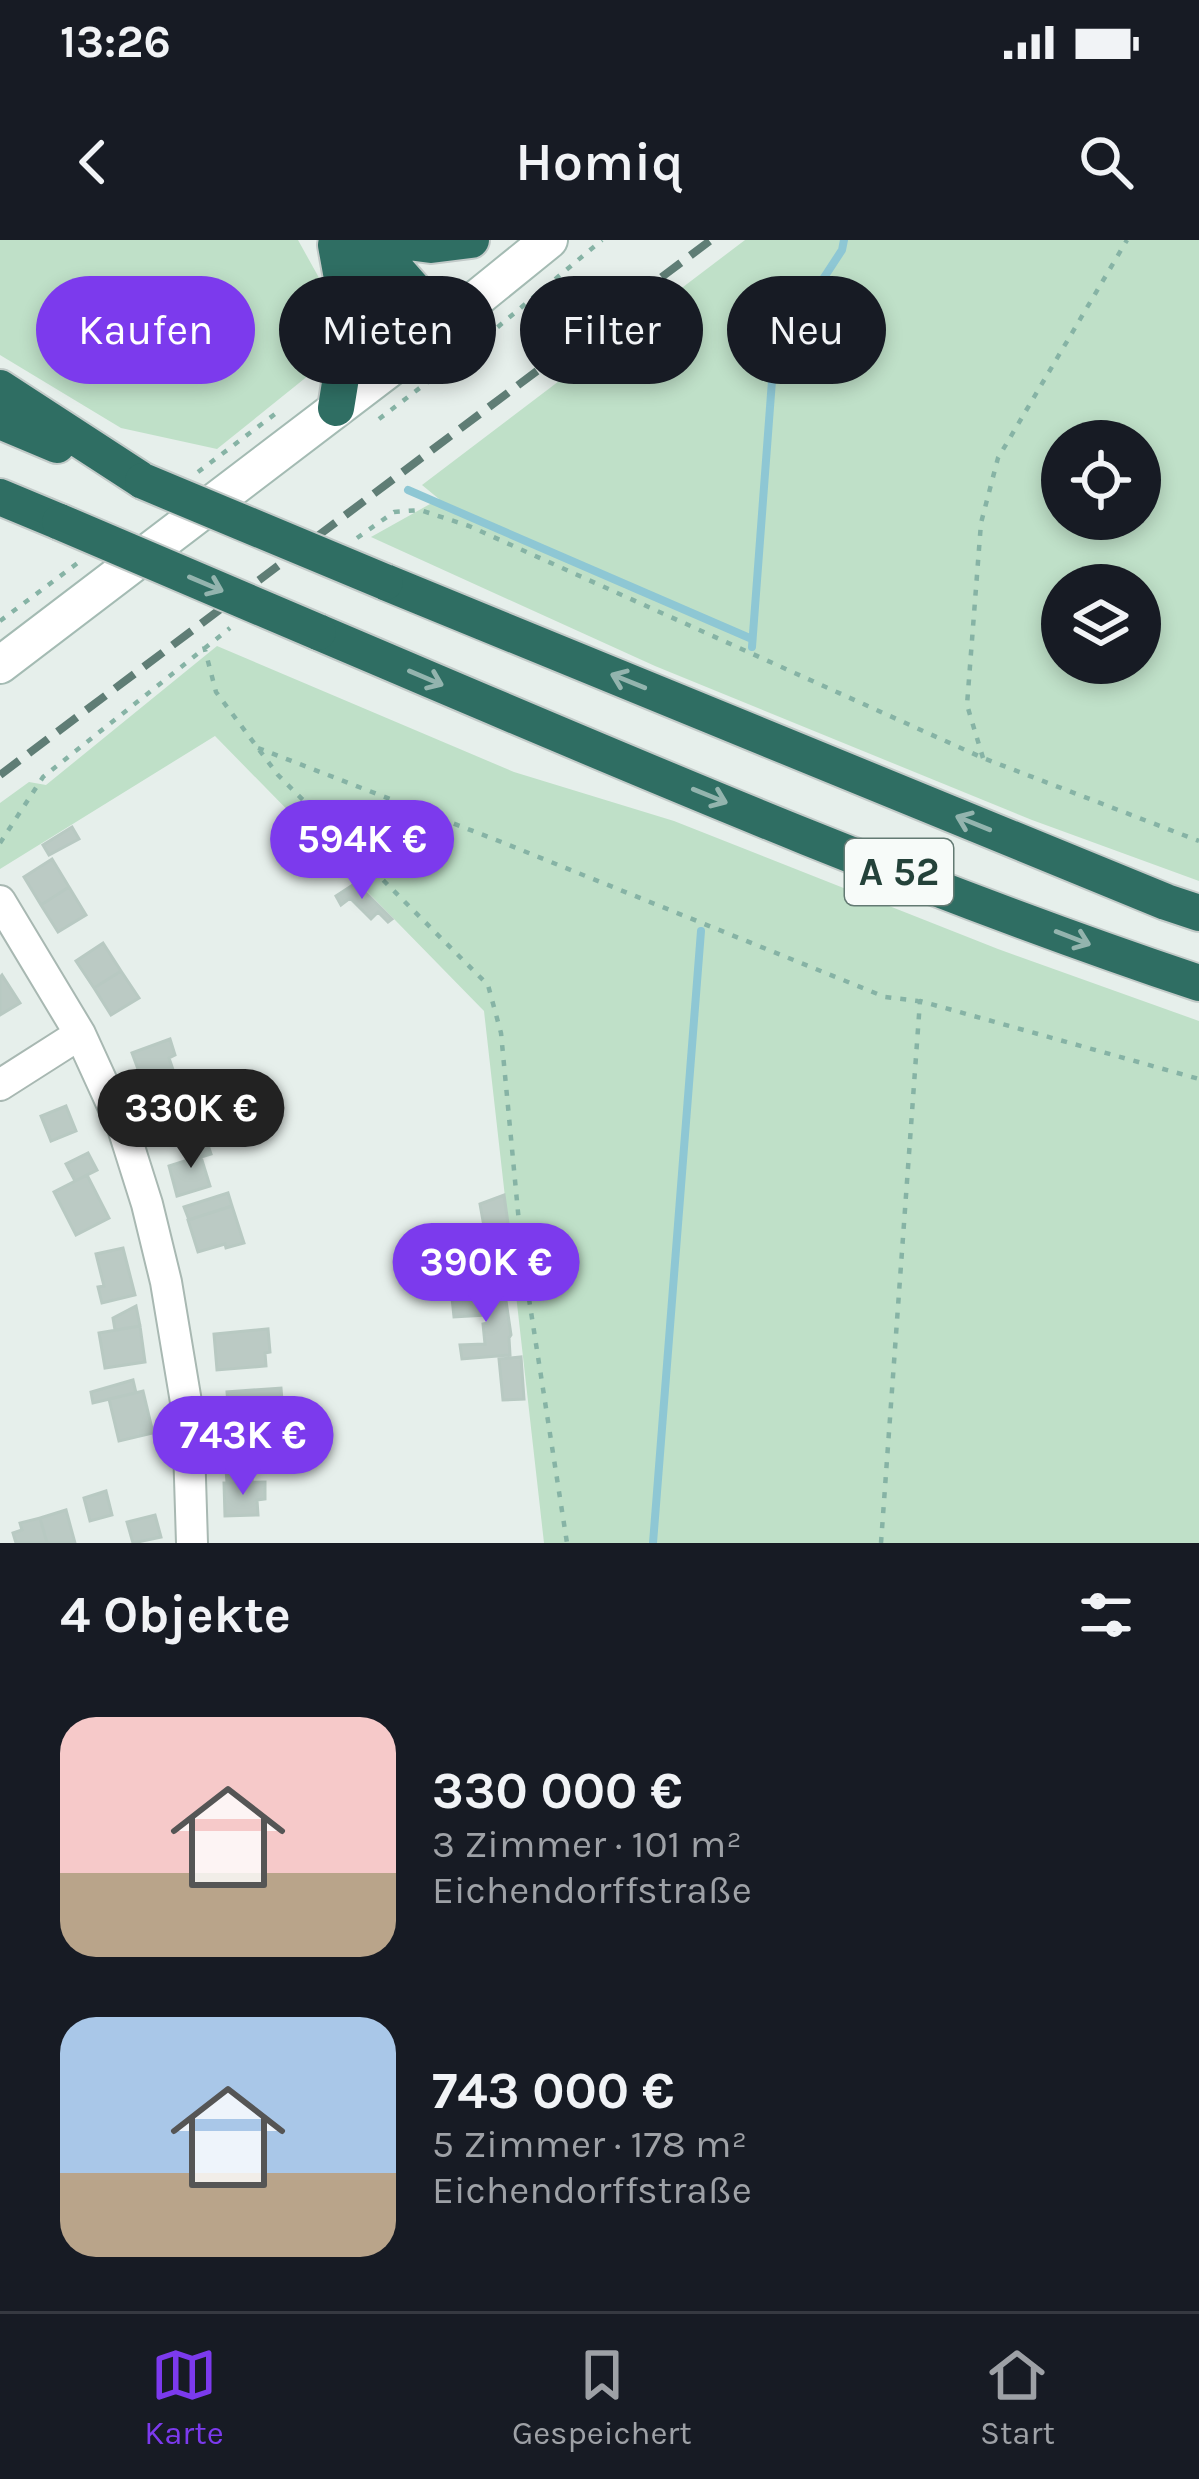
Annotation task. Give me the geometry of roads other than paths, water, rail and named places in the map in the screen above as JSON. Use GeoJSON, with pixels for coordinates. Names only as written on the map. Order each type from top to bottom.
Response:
{"type":"FeatureCollection","features":[{"type":"Feature","properties":{"kind":"highway"},"geometry":{"type":"LineString","coordinates":[[393,240],[431,245],[471,240]]}},
{"type":"Feature","properties":{"kind":"highway"},"geometry":{"type":"LineString","coordinates":[[346,242],[379,276]]}},
{"type":"Feature","properties":{"kind":"highway"},"geometry":{"type":"LineString","coordinates":[[336,408],[350,322],[346,242]]}},
{"type":"Feature","properties":{"kind":"highway"},"geometry":{"type":"LineString","coordinates":[[0,388],[143,481]]}},
{"type":"Feature","properties":{"kind":"highway","name":"A 52"},"geometry":{"type":"LineString","coordinates":[[0,421],[1199,913]]}},
{"type":"Feature","properties":{"kind":"highway","name":"A 52"},"geometry":{"type":"LineString","coordinates":[[0,497],[897,872],[1199,983]]}},
{"type":"Feature","properties":{"kind":"main road"},"geometry":{"type":"LineString","coordinates":[[496,282],[548,240]]}},
{"type":"Feature","properties":{"kind":"main road"},"geometry":{"type":"LineString","coordinates":[[0,665],[367,384]]}},
{"type":"Feature","properties":{"kind":"street"},"geometry":{"type":"LineString","coordinates":[[0,902],[80,1034],[123,1128],[147,1204],[166,1282],[188,1414],[193,1543]]}},
{"type":"Feature","properties":{"kind":"street"},"geometry":{"type":"LineString","coordinates":[[0,1085],[80,1034]]}},
{"type":"Feature","properties":{"kind":"waterway"},"geometry":{"type":"LineString","coordinates":[[752,647],[774,354],[844,240]]}},
{"type":"Feature","properties":{"kind":"waterway"},"geometry":{"type":"LineString","coordinates":[[408,490],[752,639]]}},
{"type":"Feature","properties":{"kind":"waterway"},"geometry":{"type":"LineString","coordinates":[[653,1543],[701,931]]}},
{"type":"Feature","properties":{"kind":"railway"},"geometry":{"type":"LineString","coordinates":[[0,775],[711,240]]}}]}
